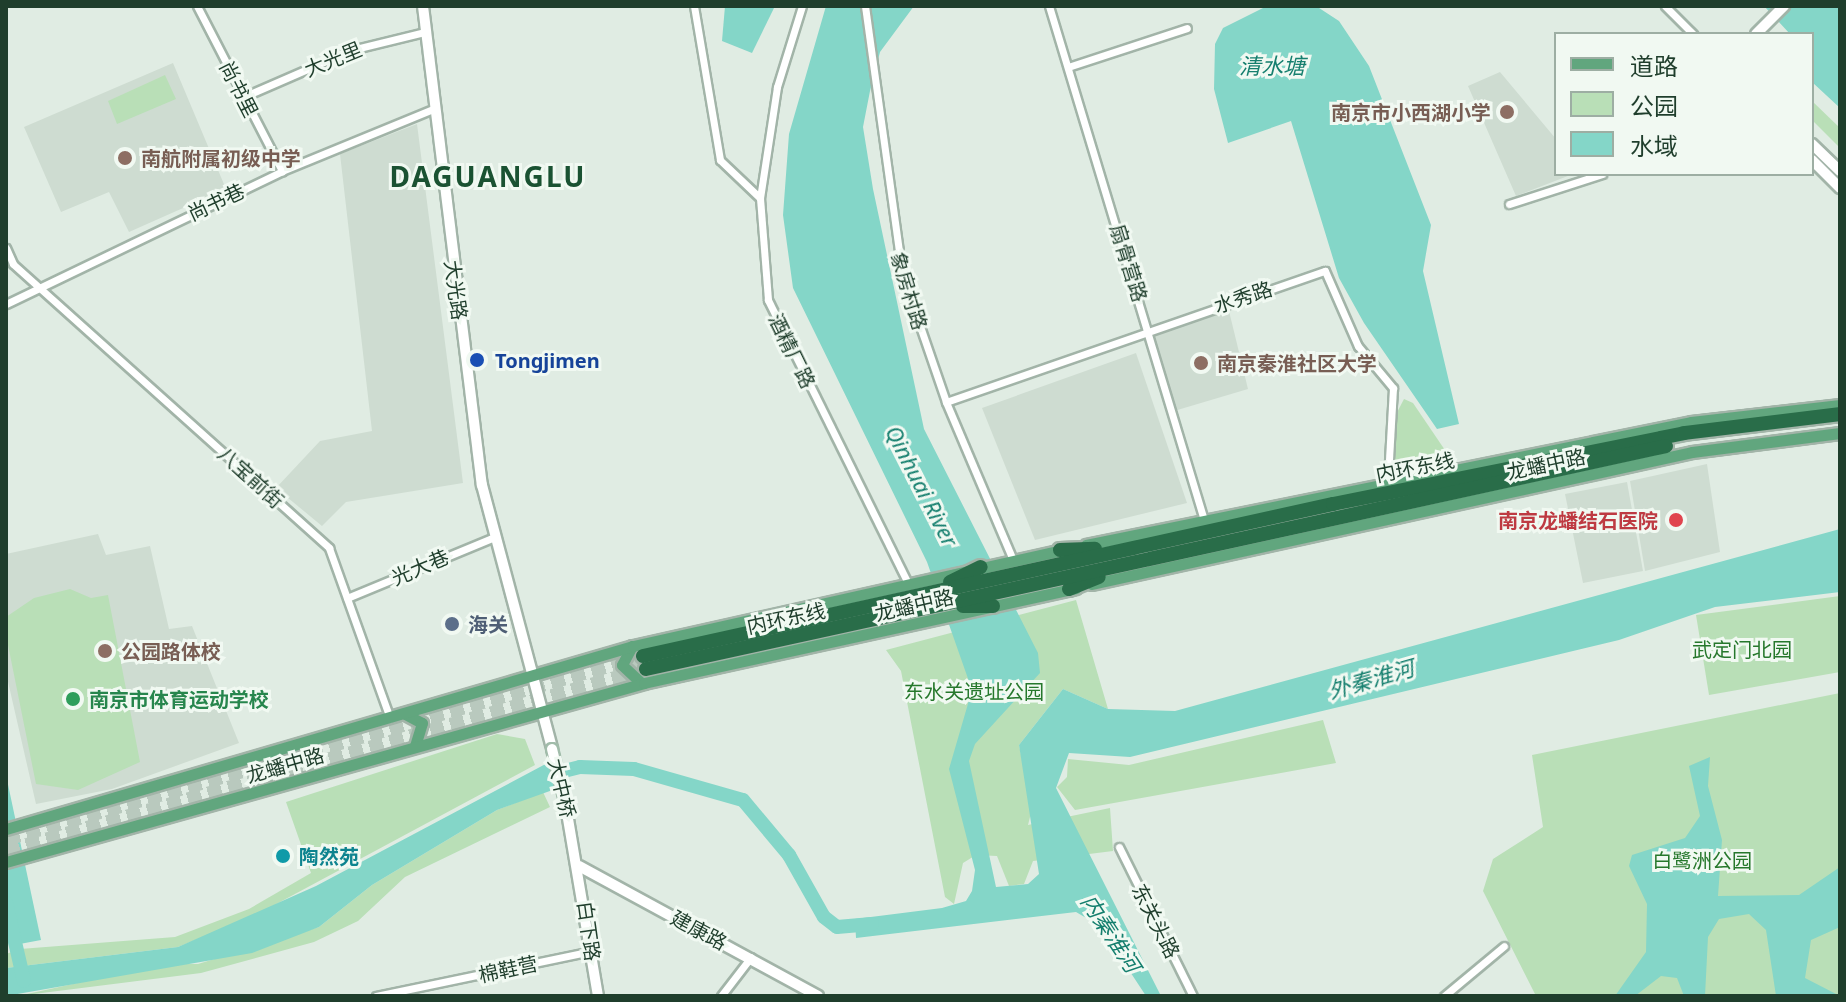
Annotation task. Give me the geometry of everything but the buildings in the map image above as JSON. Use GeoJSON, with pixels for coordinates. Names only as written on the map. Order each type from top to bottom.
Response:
{"type":"FeatureCollection","features":[{"type":"Feature","properties":{"kind":"highway","name":"内环东线"},"geometry":{"type":"LineString","coordinates":[[1005,583],[1131,548],[1684,433],[1840,414]]}},
{"type":"Feature","properties":{"kind":"highway","name":"内环东线"},"geometry":{"type":"LineString","coordinates":[[1005,583],[1137,563],[1284,533],[1683,442],[1840,424]]}},
{"type":"Feature","properties":{"kind":"highway"},"geometry":{"type":"LineString","coordinates":[[1060,550],[1131,548]]}},
{"type":"Feature","properties":{"kind":"highway"},"geometry":{"type":"LineString","coordinates":[[1069,589],[1137,563]]}},
{"type":"Feature","properties":{"kind":"highway"},"geometry":{"type":"LineString","coordinates":[[932,599],[981,567]]}},
{"type":"Feature","properties":{"kind":"highway"},"geometry":{"type":"LineString","coordinates":[[932,599],[1005,583]]}},
{"type":"Feature","properties":{"kind":"highway","name":"内环东线"},"geometry":{"type":"LineString","coordinates":[[641,664],[932,599]]}},
{"type":"Feature","properties":{"kind":"highway"},"geometry":{"type":"LineString","coordinates":[[932,599],[993,606]]}},
{"type":"Feature","properties":{"kind":"main road","name":"龙蟠中路"},"geometry":{"type":"LineString","coordinates":[[993,606],[1013,560],[1388,478],[1691,422],[1840,405]]}},
{"type":"Feature","properties":{"kind":"main road","name":"龙蟠中路"},"geometry":{"type":"LineString","coordinates":[[981,567],[1005,583],[1069,589],[1692,452],[1840,433]]}},
{"type":"Feature","properties":{"kind":"main road","name":"龙蟠中路"},"geometry":{"type":"LineString","coordinates":[[6,862],[543,711],[641,664],[908,583],[932,599]]}},
{"type":"Feature","properties":{"kind":"main road","name":"龙蟠中路"},"geometry":{"type":"LineString","coordinates":[[12,827],[533,675],[641,664]]}},
{"type":"Feature","properties":{"kind":"main road"},"geometry":{"type":"LineString","coordinates":[[405,714],[422,723],[414,747]]}},
{"type":"Feature","properties":{"kind":"street","name":"尚书里"},"geometry":{"type":"LineString","coordinates":[[197,6],[282,171]]}},
{"type":"Feature","properties":{"kind":"street","name":"大光路"},"geometry":{"type":"LineString","coordinates":[[423,6],[431,110],[494,537],[543,711]]}},
{"type":"Feature","properties":{"kind":"street"},"geometry":{"type":"LineString","coordinates":[[694,6],[720,160],[760,198]]}},
{"type":"Feature","properties":{"kind":"street","name":"酒精厂路"},"geometry":{"type":"LineString","coordinates":[[802,6],[777,87],[760,198],[768,300],[908,583]]}},
{"type":"Feature","properties":{"kind":"street","name":"象房村路"},"geometry":{"type":"LineString","coordinates":[[865,6],[874,106],[899,261],[946,402],[1013,560]]}},
{"type":"Feature","properties":{"kind":"street","name":"扇骨营路"},"geometry":{"type":"LineString","coordinates":[[1049,6],[1204,520]]}},
{"type":"Feature","properties":{"kind":"street"},"geometry":{"type":"LineString","coordinates":[[1665,6],[1691,32]]}},
{"type":"Feature","properties":{"kind":"street"},"geometry":{"type":"LineString","coordinates":[[1758,32],[1784,6]]}},
{"type":"Feature","properties":{"kind":"street"},"geometry":{"type":"LineString","coordinates":[[1068,67],[1187,28]]}},
{"type":"Feature","properties":{"kind":"street","name":"大光里"},"geometry":{"type":"LineString","coordinates":[[243,97],[351,50],[425,32]]}},
{"type":"Feature","properties":{"kind":"street","name":"尚书巷"},"geometry":{"type":"LineString","coordinates":[[6,304],[40,284],[282,171],[431,110]]}},
{"type":"Feature","properties":{"kind":"street"},"geometry":{"type":"LineString","coordinates":[[1814,146],[1840,171]]}},
{"type":"Feature","properties":{"kind":"street"},"geometry":{"type":"LineString","coordinates":[[1814,162],[1840,188]]}},
{"type":"Feature","properties":{"kind":"street"},"geometry":{"type":"LineString","coordinates":[[1509,204],[1596,176]]}},
{"type":"Feature","properties":{"kind":"street","name":"八宝前街"},"geometry":{"type":"LineString","coordinates":[[6,248],[13,264],[40,284],[329,548],[390,718]]}},
{"type":"Feature","properties":{"kind":"street","name":"水秀路"},"geometry":{"type":"LineString","coordinates":[[946,402],[1148,327],[1325,271],[1358,346],[1393,388],[1388,478]]}},
{"type":"Feature","properties":{"kind":"street","name":"光大巷"},"geometry":{"type":"LineString","coordinates":[[347,598],[494,537]]}},
{"type":"Feature","properties":{"kind":"street","name":"大中桥"},"geometry":{"type":"LineString","coordinates":[[543,711],[579,866]]}},
{"type":"Feature","properties":{"kind":"street","name":"东关头路"},"geometry":{"type":"LineString","coordinates":[[1119,847],[1193,996]]}},
{"type":"Feature","properties":{"kind":"street","name":"白下路"},"geometry":{"type":"LineString","coordinates":[[579,866],[598,996]]}},
{"type":"Feature","properties":{"kind":"street","name":"建康路"},"geometry":{"type":"LineString","coordinates":[[579,866],[818,996]]}},
{"type":"Feature","properties":{"kind":"street"},"geometry":{"type":"LineString","coordinates":[[1444,996],[1504,946]]}},
{"type":"Feature","properties":{"kind":"street","name":"棉鞋营"},"geometry":{"type":"LineString","coordinates":[[376,996],[592,951]]}},
{"type":"Feature","properties":{"kind":"street"},"geometry":{"type":"LineString","coordinates":[[721,996],[751,957]]}},
{"type":"Feature","properties":{"kind":"shaded area","name":"南航附属初级中学"},"geometry":{"type":"Polygon","coordinates":[[[173,63],[226,189],[129,232],[109,192],[61,212],[24,127],[173,63]]]}},
{"type":"Feature","properties":{"kind":"shaded area","name":"南京市小西湖小学"},"geometry":{"type":"Polygon","coordinates":[[[1500,72],[1554,137],[1554,176],[1568,176],[1516,196],[1468,86],[1500,72]]]}},
{"type":"Feature","properties":{"kind":"shaded area"},"geometry":{"type":"Polygon","coordinates":[[[417,124],[463,483],[346,502],[322,526],[276,488],[320,441],[372,431],[340,154],[417,124]]]}},
{"type":"Feature","properties":{"kind":"shaded area","name":"南京秦淮社区大学"},"geometry":{"type":"Polygon","coordinates":[[[1229,311],[1248,389],[1174,411],[1152,336],[1229,311]]]}},
{"type":"Feature","properties":{"kind":"shaded area"},"geometry":{"type":"Polygon","coordinates":[[[1136,353],[1187,503],[1035,540],[982,408],[1136,353]]]}},
{"type":"Feature","properties":{"kind":"shaded area","name":"南京龙蟠结石医院"},"geometry":{"type":"Polygon","coordinates":[[[1707,464],[1720,552],[1645,571],[1630,481],[1707,464]]]}},
{"type":"Feature","properties":{"kind":"shaded area"},"geometry":{"type":"Polygon","coordinates":[[[1627,482],[1643,571],[1583,583],[1565,494],[1627,482]]]}},
{"type":"Feature","properties":{"kind":"shaded area","name":"公园路体校"},"geometry":{"type":"Polygon","coordinates":[[[98,534],[106,555],[150,546],[169,629],[192,626],[239,743],[112,789],[36,804],[6,673],[6,554],[98,534]]]}},
{"type":"Feature","properties":{"kind":"green space"},"geometry":{"type":"Polygon","coordinates":[[[165,75],[176,99],[117,124],[108,101],[165,75]]]}},
{"type":"Feature","properties":{"kind":"green space"},"geometry":{"type":"Polygon","coordinates":[[[1814,103],[1840,128],[1840,148],[1814,122],[1814,103]]]}},
{"type":"Feature","properties":{"kind":"green space"},"geometry":{"type":"Polygon","coordinates":[[[1404,399],[1413,403],[1451,459],[1392,473],[1391,424],[1404,399]]]}},
{"type":"Feature","properties":{"kind":"green space","name":"南京市体育运动学校"},"geometry":{"type":"Polygon","coordinates":[[[70,589],[91,598],[108,595],[140,762],[78,790],[36,784],[6,635],[6,617],[34,598],[70,589]]]}},
{"type":"Feature","properties":{"kind":"green space","name":"武定门北园"},"geometry":{"type":"Polygon","coordinates":[[[1840,596],[1840,672],[1709,695],[1696,615],[1840,596]]]}},
{"type":"Feature","properties":{"kind":"green space","name":"东水关遗址公园"},"geometry":{"type":"Polygon","coordinates":[[[1076,600],[1108,709],[1063,689],[1019,745],[1032,809],[1028,825],[1110,808],[1113,851],[1033,861],[1024,884],[1009,886],[997,856],[976,855],[963,863],[954,904],[945,897],[901,671],[886,650],[1076,600]]]}},
{"type":"Feature","properties":{"kind":"green space","name":"白鹭洲公园"},"geometry":{"type":"Polygon","coordinates":[[[1840,693],[1840,996],[1536,996],[1483,891],[1493,859],[1543,827],[1532,755],[1840,693]]]}},
{"type":"Feature","properties":{"kind":"green space"},"geometry":{"type":"Polygon","coordinates":[[[1323,720],[1336,763],[1075,810],[1057,787],[1067,777],[1068,759],[1129,765],[1323,720]]]}},
{"type":"Feature","properties":{"kind":"green space"},"geometry":{"type":"Polygon","coordinates":[[[497,734],[525,739],[535,765],[252,917],[178,947],[6,968],[6,954],[20,949],[175,937],[249,909],[311,873],[286,802],[497,734]]]}},
{"type":"Feature","properties":{"kind":"green space"},"geometry":{"type":"Polygon","coordinates":[[[543,792],[550,807],[405,877],[358,921],[314,942],[201,973],[18,996],[164,964],[198,964],[319,927],[372,885],[497,810],[543,792]]]}},
{"type":"Feature","properties":{"kind":"water"},"geometry":{"type":"Polygon","coordinates":[[[725,6],[775,6],[752,53],[722,41],[725,6]]]}},
{"type":"Feature","properties":{"kind":"water"},"geometry":{"type":"Polygon","coordinates":[[[826,6],[914,6],[880,52],[870,91],[863,127],[873,189],[924,429],[1038,653],[1040,673],[975,744],[969,761],[996,887],[1028,884],[1039,874],[1019,745],[1063,689],[1108,709],[1175,711],[1840,529],[1840,592],[1715,607],[1619,640],[1130,757],[1069,753],[1056,788],[1161,996],[1146,996],[1100,926],[1076,912],[856,938],[855,919],[942,908],[966,901],[972,891],[975,870],[949,769],[972,690],[927,562],[793,288],[783,215],[789,134],[826,6]]]}},
{"type":"Feature","properties":{"kind":"water","name":"清水塘"},"geometry":{"type":"Polygon","coordinates":[[[1267,6],[1316,6],[1339,21],[1369,66],[1431,225],[1423,271],[1459,424],[1437,429],[1364,323],[1339,278],[1291,121],[1228,143],[1214,89],[1215,44],[1223,28],[1267,6]]]}},
{"type":"Feature","properties":{"kind":"water"},"geometry":{"type":"Polygon","coordinates":[[[1764,6],[1840,6],[1840,108],[1814,84],[1814,32],[1788,32],[1764,6]]]}},
{"type":"Feature","properties":{"kind":"water"},"geometry":{"type":"Polygon","coordinates":[[[1710,757],[1708,786],[1722,840],[1718,896],[1799,895],[1840,867],[1840,927],[1811,940],[1805,978],[1840,996],[1776,996],[1766,930],[1749,914],[1719,919],[1708,937],[1705,996],[1684,996],[1677,978],[1661,976],[1635,996],[1615,996],[1646,952],[1647,904],[1629,866],[1632,855],[1685,838],[1700,816],[1689,766],[1710,757]]]}},
{"type":"Feature","properties":{"kind":"water"},"geometry":{"type":"Polygon","coordinates":[[[555,759],[561,787],[497,810],[372,885],[319,927],[252,953],[6,996],[6,968],[178,947],[316,886],[555,759]]]}},
{"type":"Feature","properties":{"kind":"water"},"geometry":{"type":"Polygon","coordinates":[[[6,775],[41,940],[9,946],[6,910],[6,775]]]}},
{"type":"Feature","properties":{"kind":"waterway"},"geometry":{"type":"LineString","coordinates":[[544,776],[580,767],[634,769],[743,800],[789,855],[824,917],[837,927],[872,924]]}},
{"type":"Feature","properties":{"kind":"waterway"},"geometry":{"type":"LineString","coordinates":[[6,903],[24,981]]}},
{"type":"Feature","properties":{"kind":"tunnel"},"geometry":{"type":"LineString","coordinates":[[6,839],[643,656]]}},
{"type":"Feature","properties":{"kind":"tunnel"},"geometry":{"type":"LineString","coordinates":[[6,851],[640,671]]}},
{"type":"Feature","properties":{"kind":"place","name":"南京市小西湖小学"},"geometry":{"type":"Point","coordinates":[1507,112]}},
{"type":"Feature","properties":{"kind":"place","name":"南航附属初级中学"},"geometry":{"type":"Point","coordinates":[125,158]}},
{"type":"Feature","properties":{"kind":"place","name":"Tongjimen"},"geometry":{"type":"Point","coordinates":[477,360]}},
{"type":"Feature","properties":{"kind":"place","name":"南京秦淮社区大学"},"geometry":{"type":"Point","coordinates":[1201,363]}},
{"type":"Feature","properties":{"kind":"place","name":"南京龙蟠结石医院"},"geometry":{"type":"Point","coordinates":[1676,520]}},
{"type":"Feature","properties":{"kind":"place","name":"海关"},"geometry":{"type":"Point","coordinates":[452,624]}},
{"type":"Feature","properties":{"kind":"place","name":"公园路体校"},"geometry":{"type":"Point","coordinates":[105,651]}},
{"type":"Feature","properties":{"kind":"place","name":"南京市体育运动学校"},"geometry":{"type":"Point","coordinates":[73,699]}},
{"type":"Feature","properties":{"kind":"place","name":"陶然苑"},"geometry":{"type":"Point","coordinates":[283,856]}},
{"type":"Feature","properties":{"kind":"district","name":"DAGUANGLU"},"geometry":{"type":"Point","coordinates":[488,176]}},
{"type":"Feature","properties":{"kind":"water label","name":"Qinhuai River"},"geometry":{"type":"Point","coordinates":[922,486]}},
{"type":"Feature","properties":{"kind":"water label","name":"外秦淮河"},"geometry":{"type":"Point","coordinates":[1371,679]}},
{"type":"Feature","properties":{"kind":"water label","name":"内秦淮河"},"geometry":{"type":"Point","coordinates":[1111,933]}}]}
